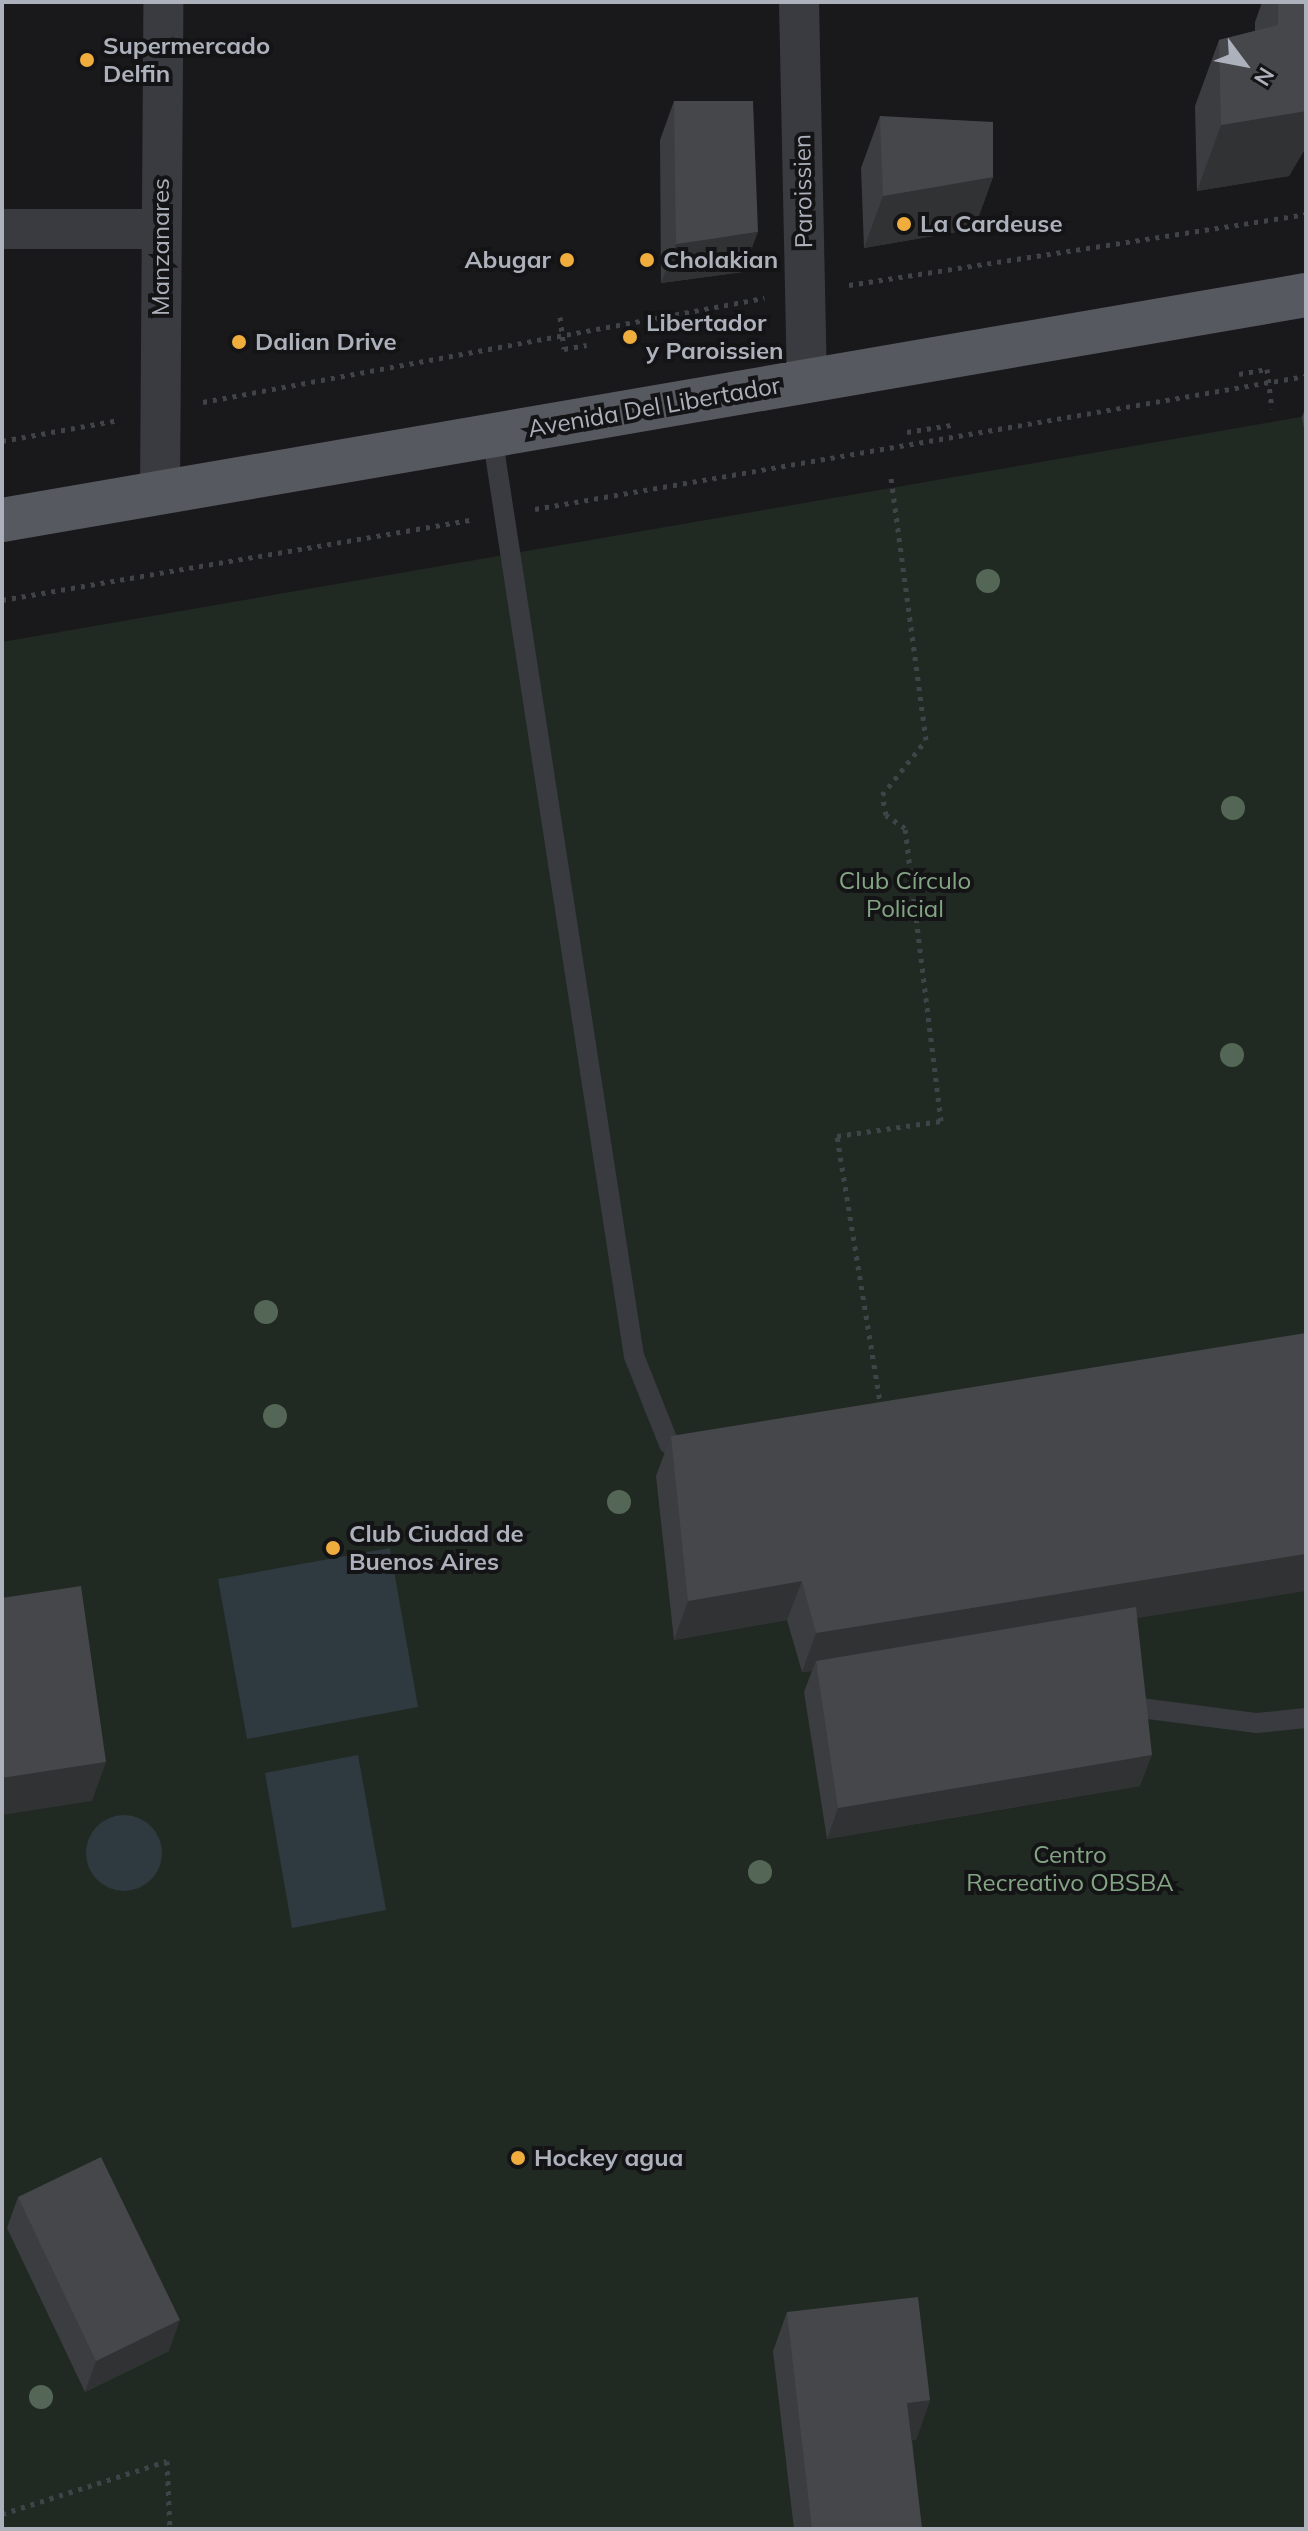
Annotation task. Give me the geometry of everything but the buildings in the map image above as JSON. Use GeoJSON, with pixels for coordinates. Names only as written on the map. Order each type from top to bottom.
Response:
{"type":"FeatureCollection","features":[{"type":"Feature","properties":{"kind":"main road","name":"Avenida Del Libertador"},"geometry":{"type":"LineString","coordinates":[[2,520],[1306,295]]}},
{"type":"Feature","properties":{"kind":"street","name":"Manzanares"},"geometry":{"type":"LineString","coordinates":[[160,491],[163,2]]}},
{"type":"Feature","properties":{"kind":"street","name":"Paroissien"},"geometry":{"type":"LineString","coordinates":[[799,2],[807,380]]}},
{"type":"Feature","properties":{"kind":"street"},"geometry":{"type":"LineString","coordinates":[[2,229],[160,229]]}},
{"type":"Feature","properties":{"kind":"lane"},"geometry":{"type":"LineString","coordinates":[[492,435],[634,1356],[669,1444],[690,1457]]}},
{"type":"Feature","properties":{"kind":"lane"},"geometry":{"type":"LineString","coordinates":[[1133,1707],[1257,1723],[1306,1718]]}},
{"type":"Feature","properties":{"kind":"path"},"geometry":{"type":"LineString","coordinates":[[2,441],[560,332],[1306,214]]}},
{"type":"Feature","properties":{"kind":"path"},"geometry":{"type":"LineString","coordinates":[[560,317],[564,349],[587,345]]}},
{"type":"Feature","properties":{"kind":"path"},"geometry":{"type":"LineString","coordinates":[[722,323],[745,318]]}},
{"type":"Feature","properties":{"kind":"path"},"geometry":{"type":"LineString","coordinates":[[1239,374],[1267,369],[1272,409]]}},
{"type":"Feature","properties":{"kind":"path"},"geometry":{"type":"LineString","coordinates":[[2,600],[1306,376]]}},
{"type":"Feature","properties":{"kind":"path"},"geometry":{"type":"LineString","coordinates":[[907,432],[951,425]]}},
{"type":"Feature","properties":{"kind":"path"},"geometry":{"type":"LineString","coordinates":[[866,1413],[881,1409],[837,1136],[941,1121],[905,828],[886,815],[882,795],[926,740],[891,478]]}},
{"type":"Feature","properties":{"kind":"path"},"geometry":{"type":"LineString","coordinates":[[2,2514],[167,2461],[170,2529]]}},
{"type":"Feature","properties":{"kind":"green space"},"geometry":{"type":"Polygon","coordinates":[[[1306,416],[1306,2529],[2,2529],[2,642],[1306,416]]]}},
{"type":"Feature","properties":{"kind":"shaded area"},"geometry":{"type":"Polygon","coordinates":[[[390,1548],[418,1707],[247,1739],[218,1579],[390,1548]]]}},
{"type":"Feature","properties":{"kind":"shaded area"},"geometry":{"type":"Polygon","coordinates":[[[358,1755],[386,1910],[292,1928],[265,1773],[358,1755]]]}},
{"type":"Feature","properties":{"kind":"shaded area"},"geometry":{"type":"Polygon","coordinates":[[[124,1815],[139,1818],[151,1826],[159,1838],[162,1853],[159,1868],[151,1880],[139,1888],[124,1891],[109,1888],[97,1880],[89,1868],[86,1853],[89,1838],[97,1826],[109,1818],[124,1815]]]}},
{"type":"Feature","properties":{"kind":"place","name":"Supermercado Delfin"},"geometry":{"type":"Point","coordinates":[87,60]}},
{"type":"Feature","properties":{"kind":"place","name":"La Cardeuse"},"geometry":{"type":"Point","coordinates":[904,224]}},
{"type":"Feature","properties":{"kind":"place","name":"Abugar"},"geometry":{"type":"Point","coordinates":[567,260]}},
{"type":"Feature","properties":{"kind":"place","name":"Cholakian"},"geometry":{"type":"Point","coordinates":[647,260]}},
{"type":"Feature","properties":{"kind":"place","name":"Libertador y Paroissien"},"geometry":{"type":"Point","coordinates":[630,337]}},
{"type":"Feature","properties":{"kind":"place","name":"Dalian Drive"},"geometry":{"type":"Point","coordinates":[239,342]}},
{"type":"Feature","properties":{"kind":"place","name":"Club Ciudad de Buenos Aires"},"geometry":{"type":"Point","coordinates":[333,1548]}},
{"type":"Feature","properties":{"kind":"place","name":"Hockey agua"},"geometry":{"type":"Point","coordinates":[518,2158]}},
{"type":"Feature","properties":{"kind":"park label","name":"Club Círculo Policial"},"geometry":{"type":"Point","coordinates":[905,895]}},
{"type":"Feature","properties":{"kind":"park label","name":"Centro Recreativo OBSBA"},"geometry":{"type":"Point","coordinates":[1070,1869]}}]}
